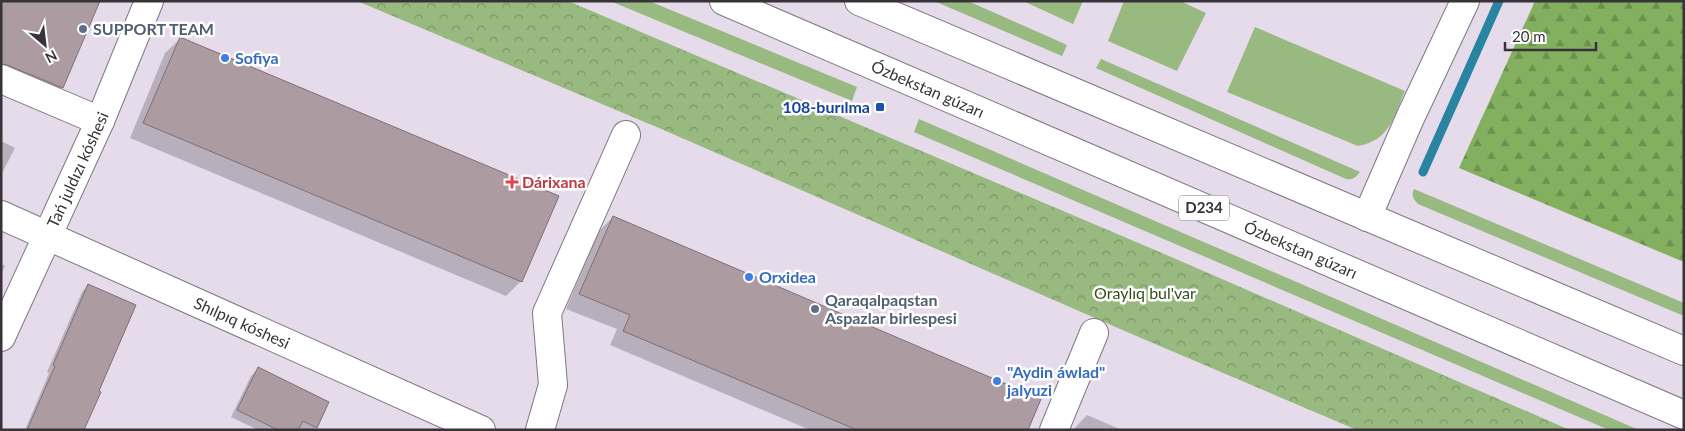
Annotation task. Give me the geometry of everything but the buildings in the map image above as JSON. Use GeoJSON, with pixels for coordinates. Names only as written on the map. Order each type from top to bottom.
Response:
{"type":"FeatureCollection","features":[{"type":"Feature","properties":{"kind":"main road","name":"Tań juldızı kóshesi"},"geometry":{"type":"LineString","coordinates":[[1,337],[100,121],[149,1]]}},
{"type":"Feature","properties":{"kind":"main road","name":"Ózbekstan gúzarı"},"geometry":{"type":"LineString","coordinates":[[724,1],[1684,414]]}},
{"type":"Feature","properties":{"kind":"main road"},"geometry":{"type":"LineString","coordinates":[[859,1],[1684,351]]}},
{"type":"Feature","properties":{"kind":"main road"},"geometry":{"type":"LineString","coordinates":[[1367,217],[1410,118],[1465,1]]}},
{"type":"Feature","properties":{"kind":"main road"},"geometry":{"type":"LineString","coordinates":[[1,79],[100,121]]}},
{"type":"Feature","properties":{"kind":"main road"},"geometry":{"type":"LineString","coordinates":[[540,430],[553,385],[547,313],[626,135]]}},
{"type":"Feature","properties":{"kind":"main road","name":"Shılpıq kóshesi"},"geometry":{"type":"LineString","coordinates":[[1,215],[481,430]]}},
{"type":"Feature","properties":{"kind":"main road"},"geometry":{"type":"LineString","coordinates":[[1054,430],[1094,333]]}},
{"type":"Feature","properties":{"kind":"green space","name":"Oraylıq bul'var"},"geometry":{"type":"Polygon","coordinates":[[[357,1],[568,1],[1162,253],[1570,430],[1357,430],[659,128],[357,1]]]}},
{"type":"Feature","properties":{"kind":"green space"},"geometry":{"type":"Polygon","coordinates":[[[610,1],[649,1],[857,87],[852,101],[610,1]]]}},
{"type":"Feature","properties":{"kind":"green space"},"geometry":{"type":"Polygon","coordinates":[[[934,1],[968,1],[1067,45],[1062,56],[934,1]]]}},
{"type":"Feature","properties":{"kind":"green space"},"geometry":{"type":"Polygon","coordinates":[[[1023,1],[1083,1],[1073,24],[1023,1]]]}},
{"type":"Feature","properties":{"kind":"green space"},"geometry":{"type":"Polygon","coordinates":[[[1124,1],[1180,1],[1206,13],[1177,71],[1108,41],[1124,1]]]}},
{"type":"Feature","properties":{"kind":"green space"},"geometry":{"type":"Polygon","coordinates":[[[1535,1],[1684,1],[1684,262],[1459,168],[1535,1]]]}},
{"type":"Feature","properties":{"kind":"green space"},"geometry":{"type":"Polygon","coordinates":[[[1255,27],[1405,91],[1393,119],[1384,133],[1369,143],[1358,146],[1227,92],[1255,27]]]}},
{"type":"Feature","properties":{"kind":"green space"},"geometry":{"type":"Polygon","coordinates":[[[1101,59],[1360,172],[1354,178],[1346,179],[1096,68],[1101,59]]]}},
{"type":"Feature","properties":{"kind":"green space"},"geometry":{"type":"Polygon","coordinates":[[[919,119],[1639,430],[1609,430],[914,132],[919,119]]]}},
{"type":"Feature","properties":{"kind":"green space"},"geometry":{"type":"Polygon","coordinates":[[[1414,189],[1684,303],[1684,316],[1418,204],[1413,197],[1414,189]]]}},
{"type":"Feature","properties":{"kind":"waterway"},"geometry":{"type":"LineString","coordinates":[[1423,172],[1499,1]]}},
{"type":"Feature","properties":{"kind":"place","name":"SUPPORT TEAM"},"geometry":{"type":"Point","coordinates":[83,29]}},
{"type":"Feature","properties":{"kind":"place","name":"Sofiya"},"geometry":{"type":"Point","coordinates":[225,58]}},
{"type":"Feature","properties":{"kind":"place","name":"108-burılma"},"geometry":{"type":"Point","coordinates":[880,107]}},
{"type":"Feature","properties":{"kind":"place","name":"Dárixana"},"geometry":{"type":"Point","coordinates":[512,182]}},
{"type":"Feature","properties":{"kind":"place","name":"Orxidea"},"geometry":{"type":"Point","coordinates":[749,277]}},
{"type":"Feature","properties":{"kind":"place","name":"Qaraqalpaqstan Aspazlar birlespesi"},"geometry":{"type":"Point","coordinates":[815,309]}},
{"type":"Feature","properties":{"kind":"place","name":"\"Aydin áwlad\" jalyuzi"},"geometry":{"type":"Point","coordinates":[997,381]}}]}
